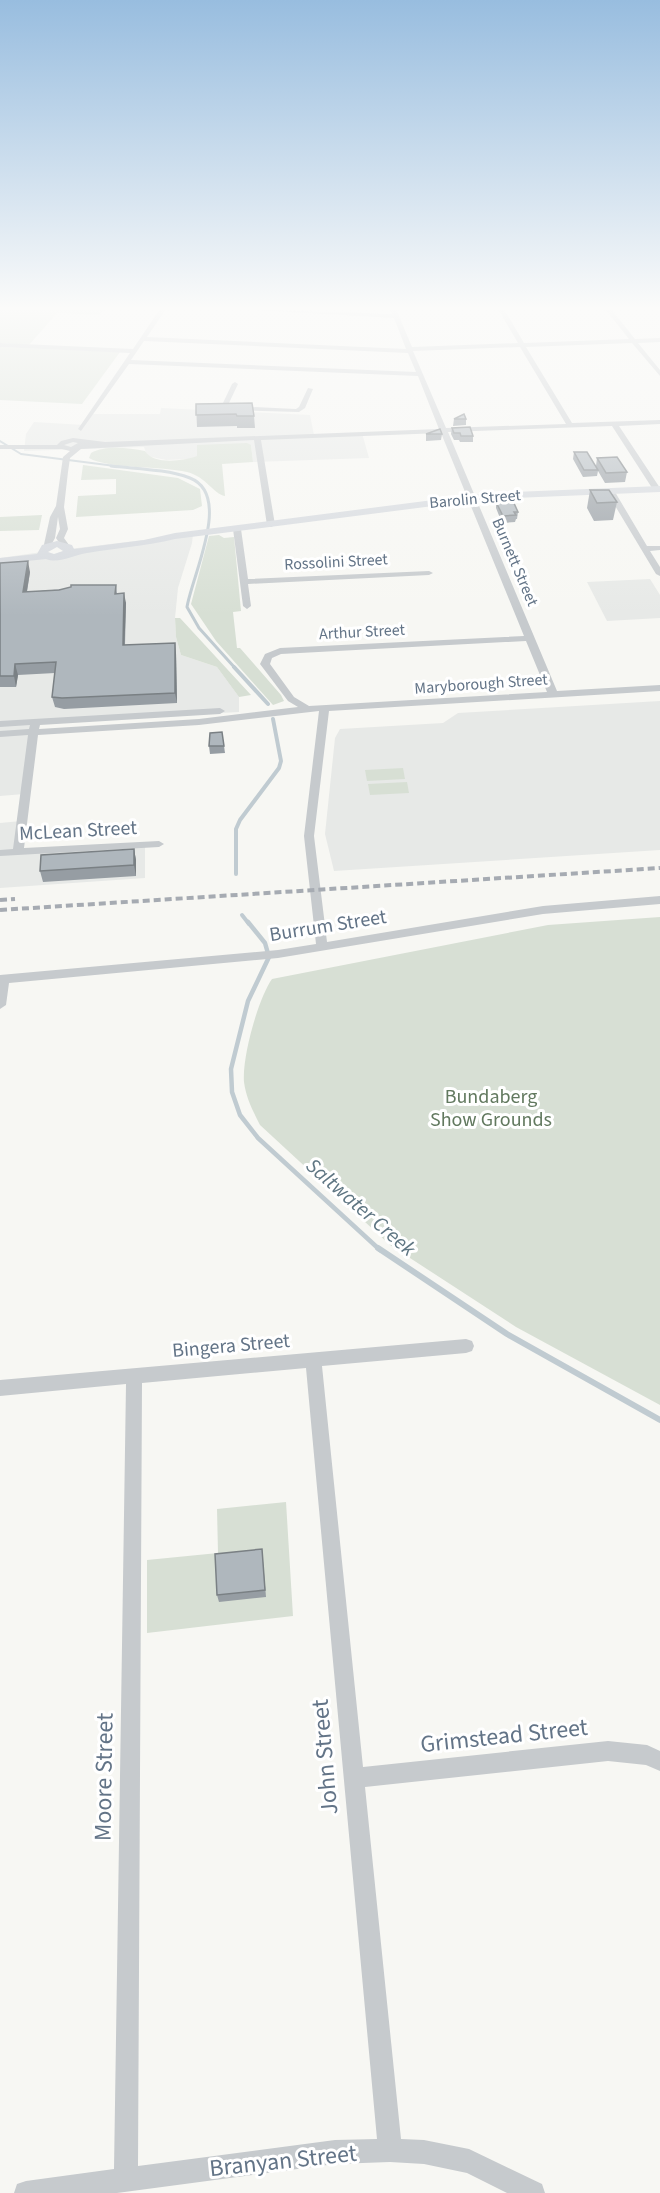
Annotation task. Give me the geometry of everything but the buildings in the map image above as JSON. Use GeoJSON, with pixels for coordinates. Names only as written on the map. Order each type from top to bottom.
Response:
{"type":"FeatureCollection","features":[{"type":"Feature","properties":{"kind":"main road","name":"Barolin Street"},"geometry":{"type":"LineString","coordinates":[[473,500],[659,490]]}},
{"type":"Feature","properties":{"kind":"main road","name":"Barolin Street"},"geometry":{"type":"LineString","coordinates":[[45,551],[57,557],[66,548],[82,549],[144,543],[175,536],[473,500],[659,490]]}},
{"type":"Feature","properties":{"kind":"main road"},"geometry":{"type":"LineString","coordinates":[[0,555],[45,551]]}},
{"type":"Feature","properties":{"kind":"main road"},"geometry":{"type":"LineString","coordinates":[[0,561],[45,551]]}},
{"type":"Feature","properties":{"kind":"street"},"geometry":{"type":"LineString","coordinates":[[63,444],[81,429],[93,411]]}},
{"type":"Feature","properties":{"kind":"street"},"geometry":{"type":"LineString","coordinates":[[266,411],[268,421]]}},
{"type":"Feature","properties":{"kind":"street","name":"Burnett Street"},"geometry":{"type":"LineString","coordinates":[[436,411],[553,694]]}},
{"type":"Feature","properties":{"kind":"street"},"geometry":{"type":"LineString","coordinates":[[561,411],[570,426]]}},
{"type":"Feature","properties":{"kind":"street"},"geometry":{"type":"LineString","coordinates":[[0,447],[660,422]]}},
{"type":"Feature","properties":{"kind":"street"},"geometry":{"type":"LineString","coordinates":[[614,424],[659,490]]}},
{"type":"Feature","properties":{"kind":"street"},"geometry":{"type":"LineString","coordinates":[[67,458],[80,444],[81,429]]}},
{"type":"Feature","properties":{"kind":"street"},"geometry":{"type":"LineString","coordinates":[[257,438],[271,525]]}},
{"type":"Feature","properties":{"kind":"street"},"geometry":{"type":"LineString","coordinates":[[63,444],[67,458],[60,507],[64,527],[60,541],[66,548]]}},
{"type":"Feature","properties":{"kind":"street"},"geometry":{"type":"LineString","coordinates":[[612,494],[660,574]]}},
{"type":"Feature","properties":{"kind":"street"},"geometry":{"type":"LineString","coordinates":[[45,551],[53,533],[56,512],[60,507]]}},
{"type":"Feature","properties":{"kind":"street"},"geometry":{"type":"LineString","coordinates":[[237,529],[247,606]]}},
{"type":"Feature","properties":{"kind":"street"},"geometry":{"type":"LineString","coordinates":[[645,549],[660,548]]}},
{"type":"Feature","properties":{"kind":"street","name":"Rossolini Street"},"geometry":{"type":"LineString","coordinates":[[244,582],[429,573]]}},
{"type":"Feature","properties":{"kind":"street","name":"Arthur Street"},"geometry":{"type":"LineString","coordinates":[[305,709],[291,699],[265,664],[266,658],[271,654],[280,651],[530,638]]}},
{"type":"Feature","properties":{"kind":"street","name":"Maryborough Street"},"geometry":{"type":"LineString","coordinates":[[0,724],[34,727],[199,722],[305,709],[660,688]]}},
{"type":"Feature","properties":{"kind":"street"},"geometry":{"type":"LineString","coordinates":[[322,947],[309,836],[324,708]]}},
{"type":"Feature","properties":{"kind":"street"},"geometry":{"type":"LineString","coordinates":[[18,852],[34,727]]}},
{"type":"Feature","properties":{"kind":"street","name":"Maryborough Street"},"geometry":{"type":"LineString","coordinates":[[0,734],[34,727]]}},
{"type":"Feature","properties":{"kind":"street","name":"McLean Street"},"geometry":{"type":"LineString","coordinates":[[0,853],[159,844]]}},
{"type":"Feature","properties":{"kind":"street","name":"Burrum Street"},"geometry":{"type":"LineString","coordinates":[[2,979],[278,954],[543,910],[660,900]]}},
{"type":"Feature","properties":{"kind":"street"},"geometry":{"type":"LineString","coordinates":[[0,1005],[2,979]]}},
{"type":"Feature","properties":{"kind":"street","name":"Bingera Street"},"geometry":{"type":"LineString","coordinates":[[0,1388],[466,1346]]}},
{"type":"Feature","properties":{"kind":"street","name":"John Street"},"geometry":{"type":"LineString","coordinates":[[313,1360],[390,2150]]}},
{"type":"Feature","properties":{"kind":"street","name":"Moore Street"},"geometry":{"type":"LineString","coordinates":[[126,2179],[134,1375]]}},
{"type":"Feature","properties":{"kind":"street","name":"Grimstead Street"},"geometry":{"type":"LineString","coordinates":[[353,1778],[608,1751],[647,1755],[660,1761]]}},
{"type":"Feature","properties":{"kind":"street","name":"Branyan Street"},"geometry":{"type":"LineString","coordinates":[[27,2193],[335,2152],[390,2150],[424,2152],[469,2161],[533,2193]]}},
{"type":"Feature","properties":{"kind":"shaded area"},"geometry":{"type":"Polygon","coordinates":[[[160,411],[232,411],[310,415],[314,435],[362,433],[369,458],[253,462],[251,445],[189,459],[166,460],[147,456],[144,447],[24,451],[26,434],[34,422],[84,425],[92,414],[160,414],[160,411]]]}},
{"type":"Feature","properties":{"kind":"shaded area"},"geometry":{"type":"Polygon","coordinates":[[[193,534],[178,588],[176,637],[181,655],[217,667],[239,697],[239,712],[34,723],[24,794],[0,796],[0,558],[42,552],[49,557],[69,549],[193,534]]]}},
{"type":"Feature","properties":{"kind":"shaded area"},"geometry":{"type":"Polygon","coordinates":[[[650,579],[660,595],[660,618],[607,621],[587,582],[650,579]]]}},
{"type":"Feature","properties":{"kind":"shaded area"},"geometry":{"type":"Polygon","coordinates":[[[660,701],[660,850],[334,871],[325,834],[335,738],[340,729],[443,723],[458,713],[660,701]]]}},
{"type":"Feature","properties":{"kind":"shaded area"},"geometry":{"type":"Polygon","coordinates":[[[21,821],[17,852],[145,846],[145,878],[0,888],[0,823],[21,821]]]}},
{"type":"Feature","properties":{"kind":"green space"},"geometry":{"type":"Polygon","coordinates":[[[247,443],[251,445],[253,462],[222,464],[225,496],[194,474],[187,472],[122,466],[89,458],[91,453],[97,450],[117,448],[145,451],[162,460],[177,460],[197,456],[197,445],[247,443]]]}},
{"type":"Feature","properties":{"kind":"green space"},"geometry":{"type":"Polygon","coordinates":[[[83,465],[178,478],[200,489],[202,506],[193,510],[76,517],[78,496],[116,494],[116,479],[81,480],[83,465]]]}},
{"type":"Feature","properties":{"kind":"green space"},"geometry":{"type":"Polygon","coordinates":[[[42,515],[39,530],[0,531],[0,517],[42,515]]]}},
{"type":"Feature","properties":{"kind":"green space"},"geometry":{"type":"Polygon","coordinates":[[[219,535],[224,538],[234,537],[241,611],[233,612],[237,648],[240,648],[281,695],[284,701],[273,705],[216,641],[191,604],[209,536],[219,535]]]}},
{"type":"Feature","properties":{"kind":"green space"},"geometry":{"type":"Polygon","coordinates":[[[175,618],[180,618],[251,695],[239,697],[217,667],[181,655],[176,637],[175,618]]]}},
{"type":"Feature","properties":{"kind":"green space"},"geometry":{"type":"Polygon","coordinates":[[[403,768],[405,779],[367,781],[365,770],[403,768]]]}},
{"type":"Feature","properties":{"kind":"green space"},"geometry":{"type":"Polygon","coordinates":[[[407,782],[409,793],[370,795],[368,784],[407,782]]]}},
{"type":"Feature","properties":{"kind":"green space","name":"Bundaberg Show Grounds"},"geometry":{"type":"Polygon","coordinates":[[[660,917],[660,1405],[516,1327],[390,1245],[260,1125],[248,1099],[244,1071],[252,1029],[261,1000],[272,979],[548,925],[660,917]]]}},
{"type":"Feature","properties":{"kind":"green space"},"geometry":{"type":"Polygon","coordinates":[[[286,1502],[293,1616],[147,1633],[147,1560],[218,1553],[217,1509],[286,1502]]]}},
{"type":"Feature","properties":{"kind":"waterway","name":"Saltwater Creek"},"geometry":{"type":"LineString","coordinates":[[0,441],[21,454],[123,467]]}},
{"type":"Feature","properties":{"kind":"waterway","name":"Saltwater Creek"},"geometry":{"type":"LineString","coordinates":[[111,466],[171,473],[190,478],[202,487],[208,501],[209,518],[187,607],[199,628],[235,668]]}},
{"type":"Feature","properties":{"kind":"waterway","name":"Saltwater Creek"},"geometry":{"type":"LineString","coordinates":[[234,667],[268,704]]}},
{"type":"Feature","properties":{"kind":"waterway","name":"Saltwater Creek"},"geometry":{"type":"LineString","coordinates":[[236,874],[236,829],[240,820],[279,768],[281,761],[273,719]]}},
{"type":"Feature","properties":{"kind":"waterway","name":"Saltwater Creek"},"geometry":{"type":"LineString","coordinates":[[242,915],[249,924]]}},
{"type":"Feature","properties":{"kind":"waterway","name":"Saltwater Creek"},"geometry":{"type":"LineString","coordinates":[[248,922],[265,943],[269,957],[248,1001],[231,1069],[232,1092],[240,1115],[258,1138],[380,1250]]}},
{"type":"Feature","properties":{"kind":"waterway","name":"Saltwater Creek"},"geometry":{"type":"LineString","coordinates":[[378,1248],[507,1334],[660,1420]]}},
{"type":"Feature","properties":{"kind":"railway"},"geometry":{"type":"LineString","coordinates":[[0,910],[660,868]]}},
{"type":"Feature","properties":{"kind":"railway"},"geometry":{"type":"LineString","coordinates":[[0,900],[15,899]]}}]}
